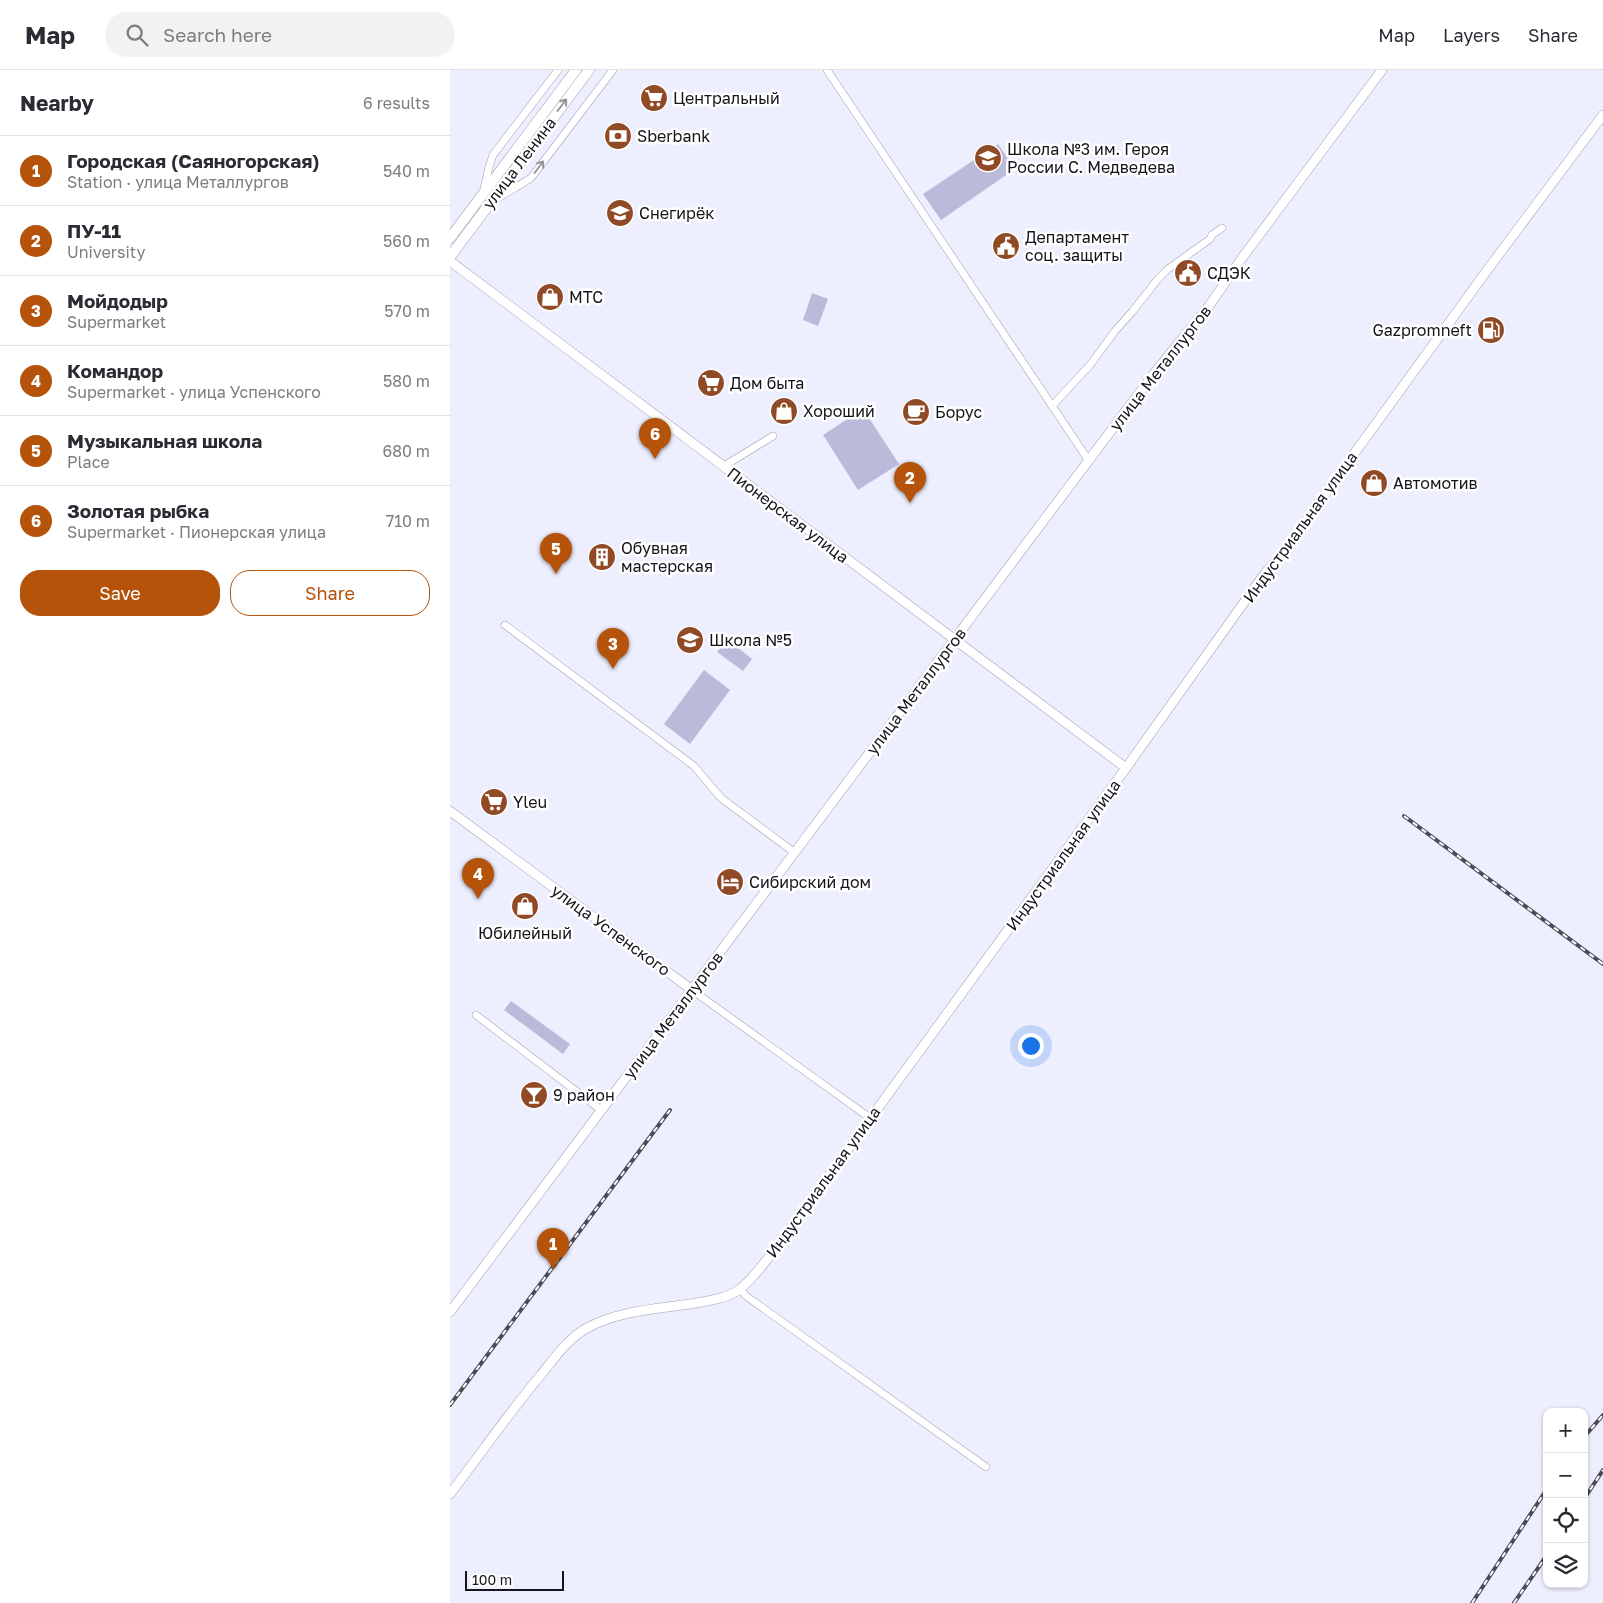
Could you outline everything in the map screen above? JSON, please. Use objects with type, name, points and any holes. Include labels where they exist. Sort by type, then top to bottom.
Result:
[{"type":"main road","name":"улица Ленина","points":[[450,238],[576,70]]},
{"type":"main road","name":"улица Ленина","points":[[450,257],[486,206],[589,70]]},
{"type":"street","points":[[484,192],[493,155],[558,70]]},
{"type":"street","points":[[486,206],[531,178],[613,70]]},
{"type":"street","points":[[827,70],[1089,461]]},
{"type":"street","name":"улица Металлургов","points":[[450,1312],[1152,376],[1209,306],[1242,258],[1382,70]]},
{"type":"street","name":"Индустриальная улица","points":[[450,1494],[528,1391],[568,1343],[585,1330],[601,1321],[630,1313],[728,1296],[740,1289],[752,1278],[773,1252],[1488,269],[1603,115]]},
{"type":"street","points":[[1052,406],[1090,365],[1158,278],[1222,228]]},
{"type":"street","name":"Пионерская улица","points":[[450,261],[1126,768]]},
{"type":"street","points":[[724,466],[773,436]]},
{"type":"street","points":[[505,625],[694,766],[721,798],[794,853]]},
{"type":"street","name":"улица Успенского","points":[[450,811],[692,990],[870,1118]]},
{"type":"street","points":[[476,1016],[601,1110]]},
{"type":"street","points":[[740,1289],[746,1296],[986,1467]]},
{"type":"shaded area","points":[[998,144],[1015,169],[941,220],[923,194]]},
{"type":"shaded area","points":[[812,293],[828,299],[818,326],[803,320]]},
{"type":"shaded area","points":[[863,409],[899,464],[858,490],[823,435]]},
{"type":"shaded area","points":[[727,639],[752,659],[743,671],[717,652]]},
{"type":"shaded area","points":[[704,670],[730,690],[690,744],[664,724]]},
{"type":"shaded area","points":[[511,1001],[570,1044],[563,1054],[504,1010]]},
{"type":"railway","points":[[1404,816],[1603,964]]},
{"type":"railway","points":[[450,1405],[670,1110]]},
{"type":"railway","points":[[1588,1432],[1603,1415]]},
{"type":"railway","points":[[1585,1498],[1603,1470]]},
{"type":"railway","points":[[1472,1603],[1543,1495]]},
{"type":"railway","points":[[1514,1603],[1543,1561]]},
{"type":"place","name":"Центральный","points":[[654,98]]},
{"type":"place","name":"Sberbank","points":[[618,136]]},
{"type":"place","name":"Школа №3 им. Героя России С. Медведева","points":[[988,158]]},
{"type":"place","name":"Снегирёк","points":[[620,213]]},
{"type":"place","name":"Департамент соц. защиты","points":[[1006,246]]},
{"type":"place","name":"СДЭК","points":[[1188,273]]},
{"type":"place","name":"МТС","points":[[550,297]]},
{"type":"place","name":"Gazpromneft","points":[[1491,330]]},
{"type":"place","name":"Дом быта","points":[[711,383]]},
{"type":"place","name":"Хороший","points":[[784,411]]},
{"type":"place","name":"Борус","points":[[916,412]]},
{"type":"place","name":"Золотая рыбка","points":[[655,459]]},
{"type":"place","name":"Автомотив","points":[[1374,483]]},
{"type":"place","name":"ПУ-11","points":[[910,503]]},
{"type":"place","name":"Обувная мастерская","points":[[602,557]]},
{"type":"place","name":"Музыкальная школа","points":[[556,574]]},
{"type":"place","name":"Школа №5","points":[[690,640]]},
{"type":"place","name":"Мойдодыр","points":[[613,669]]},
{"type":"place","name":"Yleu","points":[[494,802]]},
{"type":"place","name":"Сибирский дом","points":[[730,882]]},
{"type":"place","name":"Командор","points":[[478,899]]},
{"type":"place","name":"Юбилейный","points":[[525,906]]},
{"type":"place","name":"9 район","points":[[534,1095]]},
{"type":"place","name":"Городская (Саяногорская)","points":[[553,1269]]}]
